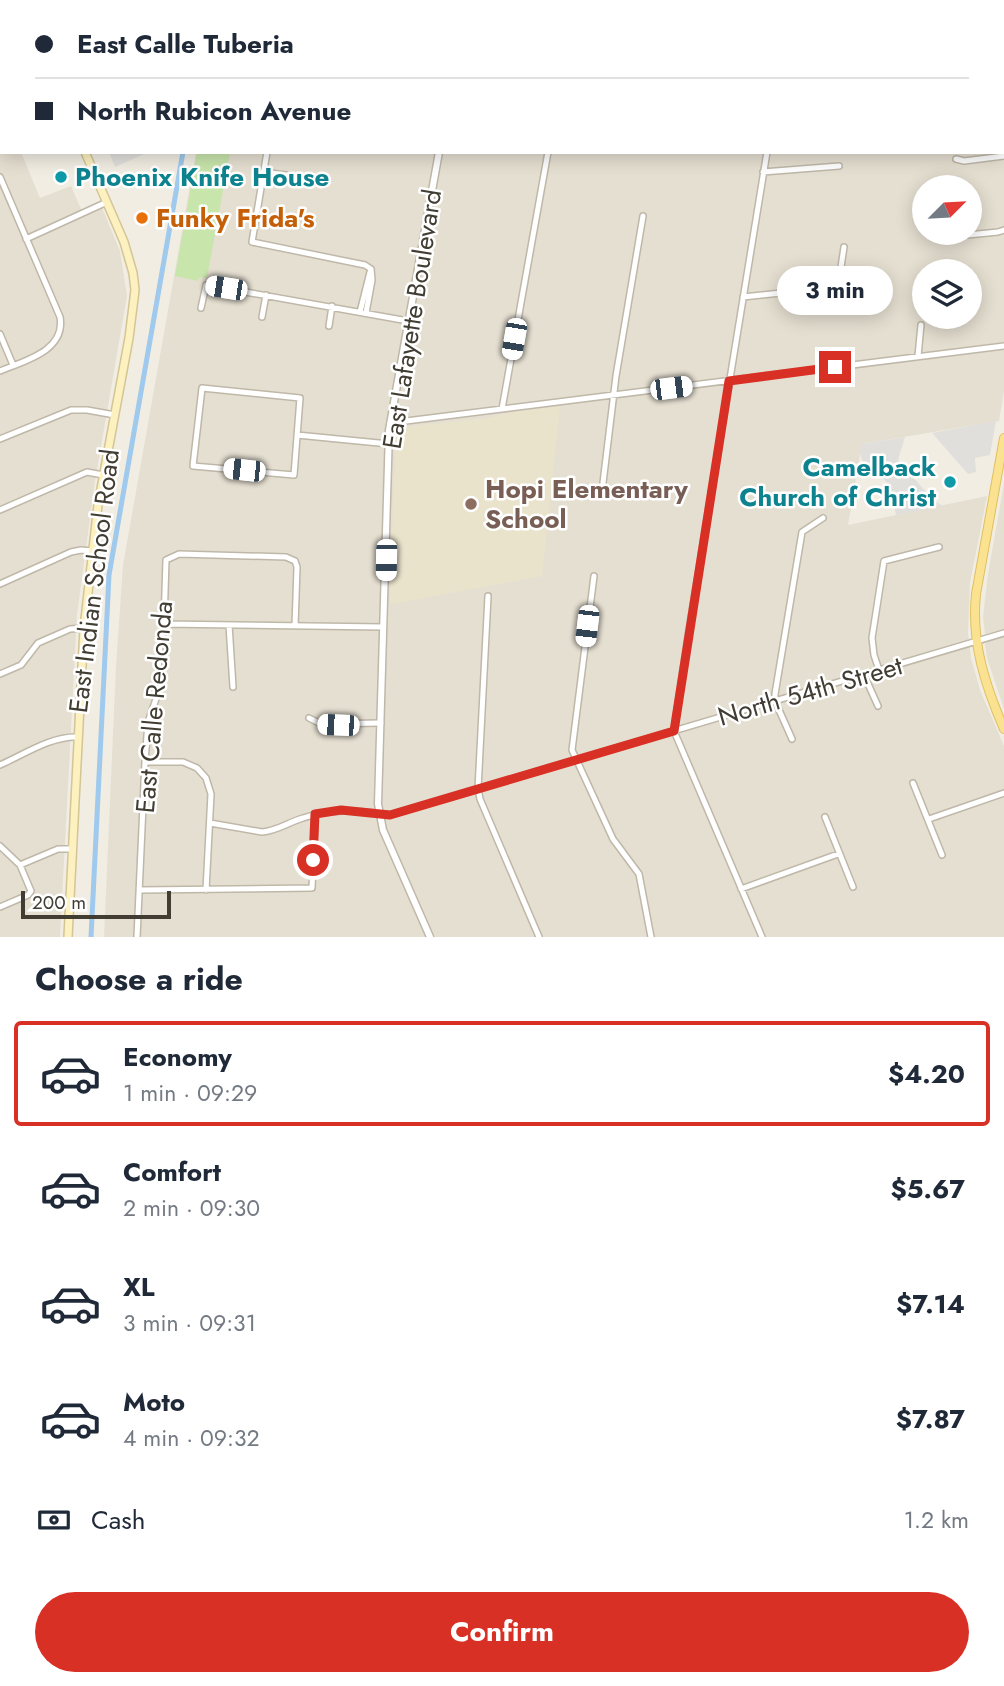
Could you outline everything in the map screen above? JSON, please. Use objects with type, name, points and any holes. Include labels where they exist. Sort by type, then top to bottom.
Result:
[{"type":"main road","name":"East Indian School Road","points":[[68,937],[84,628],[103,475],[133,310],[134,284],[127,249],[86,154]]},
{"type":"main road","points":[[1004,438],[1002,462],[976,594],[976,642],[989,692],[1004,729]]},
{"type":"street","points":[[267,154],[252,242],[365,265],[371,269],[363,312]]},
{"type":"street","name":"East Lafayette Boulevard","points":[[430,937],[383,830],[379,814],[390,423],[439,154]]},
{"type":"street","points":[[502,409],[548,154]]},
{"type":"street","points":[[762,937],[674,731],[767,154]]},
{"type":"street","points":[[956,159],[964,161],[1004,156]]},
{"type":"street","points":[[763,172],[839,166]]},
{"type":"street","points":[[263,172],[301,177]]},
{"type":"street","points":[[0,177],[60,317],[60,333],[50,348],[0,371]]},
{"type":"street","points":[[26,239],[107,202]]},
{"type":"street","points":[[602,491],[613,395],[643,216]]},
{"type":"street","points":[[982,234],[1002,232]]},
{"type":"street","points":[[743,297],[838,287],[844,247]]},
{"type":"street","points":[[201,308],[206,285],[408,321]]},
{"type":"street","points":[[262,317],[266,295]]},
{"type":"street","points":[[328,326],[332,306]]},
{"type":"street","points":[[918,356],[921,329]]},
{"type":"street","points":[[0,334],[13,365]]},
{"type":"street","points":[[390,423],[1004,346]]},
{"type":"street","points":[[202,388],[300,398],[297,435],[294,475],[194,466],[202,388]]},
{"type":"street","points":[[0,439],[63,412],[81,409],[115,415]]},
{"type":"street","points":[[297,435],[389,444]]},
{"type":"street","points":[[0,510],[87,472],[103,475]]},
{"type":"street","points":[[792,739],[775,701],[802,532],[823,519]]},
{"type":"street","points":[[879,670],[872,638],[885,559],[939,547]]},
{"type":"street","points":[[0,584],[71,552],[92,551]]},
{"type":"street","name":"East Calle Redonda","points":[[138,937],[145,762],[148,722],[157,696],[159,653],[164,624],[166,560],[179,554],[286,557],[295,561],[295,625]]},
{"type":"street","points":[[594,576],[572,750],[613,839],[639,874],[651,937]]},
{"type":"street","points":[[488,596],[478,789],[539,937]]},
{"type":"street","points":[[164,624],[383,626]]},
{"type":"street","points":[[229,625],[233,687]]},
{"type":"street","points":[[0,674],[21,665],[38,643],[70,629],[84,628]]},
{"type":"street","name":"North 54th Street","points":[[210,823],[262,832],[315,814],[341,810],[390,815],[1004,633]]},
{"type":"street","points":[[864,675],[878,706]]},
{"type":"street","points":[[309,718],[321,724],[381,723]]},
{"type":"street","points":[[0,765],[56,740],[77,737]]},
{"type":"street","points":[[145,762],[183,762],[197,768],[206,778],[211,794],[206,890]]},
{"type":"street","points":[[913,783],[942,855]]},
{"type":"street","points":[[929,819],[1004,793]]},
{"type":"street","points":[[140,890],[312,888],[315,814]]},
{"type":"street","points":[[825,817],[853,887]]},
{"type":"street","points":[[0,846],[20,865],[31,891],[28,895],[0,907]]},
{"type":"street","points":[[20,865],[58,849],[73,849]]},
{"type":"street","points":[[741,889],[838,853]]},
{"type":"shaded area","points":[[0,154],[22,154],[40,198],[71,186],[84,216],[102,208],[120,251],[127,296],[95,481],[77,615],[60,937],[0,937]]},
{"type":"shaded area","points":[[110,154],[144,154],[115,167]]},
{"type":"shaded area","points":[[196,154],[1004,154],[1004,342],[947,350],[945,356],[1004,349],[1004,391],[999,421],[862,444],[848,525],[987,496],[970,583],[968,633],[971,658],[980,690],[1004,746],[1004,937],[104,937],[123,565]]},
{"type":"shaded area","name":"Hopi Elementary School","points":[[560,406],[542,576],[390,604],[396,428],[488,418]]},
{"type":"shaded area","points":[[996,421],[990,455],[975,458],[976,472],[968,474],[932,433]]},
{"type":"shaded area","points":[[905,437],[898,460],[933,500],[943,506],[896,515],[890,486],[880,475],[876,478],[862,460],[862,444]]},
{"type":"shaded area","points":[[1004,483],[1004,630],[985,634],[983,617],[988,574]]},
{"type":"shaded area","points":[[1004,636],[1004,709],[985,644]]},
{"type":"green space","points":[[197,154],[230,154],[207,278],[200,277],[198,281],[175,276]]},
{"type":"waterway","points":[[91,937],[109,575],[183,154]]},
{"type":"place","name":"Phoenix Knife House","points":[[61,177]]},
{"type":"place","name":"Funky Frida's","points":[[142,218]]},
{"type":"place","name":"Camelback Church of Christ","points":[[950,482]]},
{"type":"place","name":"Hopi Elementary School","points":[[471,504]]},
{"type":"route","points":[[313,860],[315,814],[358,810],[390,815],[674,731],[729,381],[835,367]]}]
